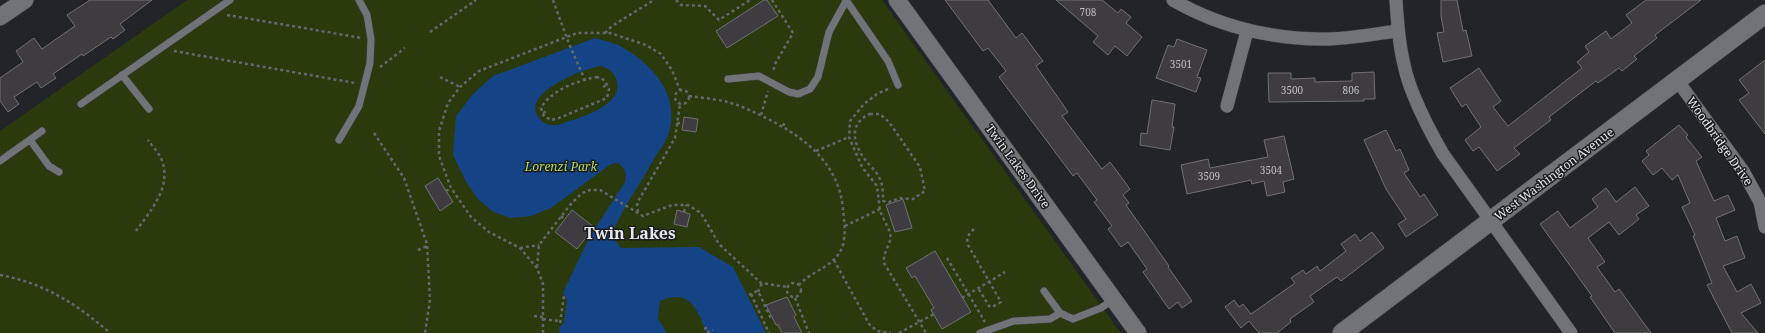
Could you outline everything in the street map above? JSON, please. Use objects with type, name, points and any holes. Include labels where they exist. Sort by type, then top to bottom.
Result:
[{"type":"main road","name":"West Washington Avenue","points":[[1352,330],[1492,221],[1765,14]]},
{"type":"street","points":[[0,17],[25,0]]},
{"type":"street","name":"Twin Lakes Drive","points":[[897,0],[1138,333]]},
{"type":"street","points":[[1173,0],[1194,12],[1223,24],[1247,31],[1279,36],[1319,39],[1398,31]]},
{"type":"street","points":[[1396,0],[1398,31],[1404,63],[1413,95],[1428,127],[1443,154],[1571,333]]},
{"type":"street","points":[[1226,106],[1247,31]]},
{"type":"street","name":"Woodbridge Drive","points":[[1677,80],[1743,171],[1760,202],[1765,228]]},
{"type":"lane","points":[[81,104],[230,0]]},
{"type":"lane","points":[[340,140],[359,106],[370,63],[371,40],[367,14],[359,0]]},
{"type":"lane","points":[[728,79],[759,76],[789,92],[798,94],[810,89],[818,77],[829,32],[846,0],[888,61],[898,85]]},
{"type":"lane","points":[[122,75],[149,109]]},
{"type":"lane","points":[[0,161],[42,131]]},
{"type":"lane","points":[[30,140],[49,166],[60,172]]},
{"type":"lane","points":[[1044,291],[1060,313],[1073,318],[1101,308],[1114,299]]},
{"type":"lane","points":[[980,333],[1014,321],[1050,319],[1060,313]]},
{"type":"path","points":[[430,32],[476,0]]},
{"type":"path","points":[[553,0],[569,44],[585,80]]},
{"type":"path","points":[[605,33],[612,26],[654,0]]},
{"type":"path","points":[[676,0],[681,5],[705,6],[719,20],[750,0]]},
{"type":"path","points":[[772,0],[793,33]]},
{"type":"path","points":[[212,12],[371,40]]},
{"type":"path","points":[[543,333],[543,284],[537,268],[520,248],[490,232],[471,217],[451,188],[439,156],[439,131],[448,103],[460,87],[479,72],[577,33],[610,33],[646,45],[661,54],[672,70],[680,90]]},
{"type":"path","points":[[160,48],[356,83]]},
{"type":"path","points":[[379,72],[380,66],[405,48]]},
{"type":"path","points":[[440,77],[460,87]]},
{"type":"path","points":[[601,78],[607,85],[609,89],[607,98],[595,104],[551,120],[544,116],[541,108],[546,100],[569,86],[585,80],[601,78]]},
{"type":"path","points":[[603,87],[607,85]]},
{"type":"path","points":[[898,85],[877,94],[864,104],[850,121],[849,137],[856,157],[877,186],[880,209],[891,238],[884,256],[884,263],[926,333]]},
{"type":"path","points":[[680,90],[687,91],[689,96],[687,102],[680,104],[676,101],[676,92],[680,90]]},
{"type":"path","points":[[689,96],[728,102],[754,112],[782,126],[796,134],[816,151],[834,176],[842,199],[845,226],[842,245],[834,260],[820,270],[806,277],[799,285]]},
{"type":"path","points":[[638,213],[637,203],[675,138],[680,104]]},
{"type":"path","points":[[543,113],[547,111]]},
{"type":"path","points":[[870,114],[880,114],[889,122],[920,167],[925,191],[913,199],[900,198],[889,202],[883,201],[883,190],[878,176],[862,155],[855,138],[855,126],[862,118],[870,114]]},
{"type":"path","points":[[782,126],[785,122]]},
{"type":"path","points":[[677,123],[683,124]]},
{"type":"path","points":[[374,133],[404,178],[427,246],[430,300],[425,333]]},
{"type":"path","points":[[816,151],[849,137]]},
{"type":"path","points":[[136,231],[158,199],[165,177],[161,158],[148,140]]},
{"type":"path","points":[[856,157],[862,155]]},
{"type":"path","points":[[446,191],[451,188]]},
{"type":"path","points":[[537,268],[539,245],[561,216],[582,193],[586,191],[600,190],[643,216],[672,204],[686,205],[701,213],[719,244],[762,283],[787,287],[793,283],[799,285]]},
{"type":"path","points":[[684,212],[686,205]]},
{"type":"path","points":[[845,226],[880,209]]},
{"type":"path","points":[[561,216],[565,220]]},
{"type":"path","points":[[974,229],[968,235],[968,245],[1001,302],[992,307],[989,306],[978,288]]},
{"type":"path","points":[[520,248],[539,245]]},
{"type":"path","points":[[418,250],[427,246]]},
{"type":"path","points":[[947,258],[989,329]]},
{"type":"path","points":[[834,260],[868,324],[878,332],[891,333]]},
{"type":"path","points":[[962,298],[1005,272]]},
{"type":"path","points":[[0,275],[16,278],[60,295],[86,312],[110,333]]},
{"type":"path","points":[[762,283],[758,292],[771,319],[772,318]]},
{"type":"path","points":[[795,298],[801,293],[801,288],[799,285]]},
{"type":"path","points":[[787,287],[788,294],[795,298],[809,333]]},
{"type":"path","points":[[758,292],[756,291],[750,294],[769,333]]},
{"type":"path","points":[[534,316],[558,321],[560,323],[564,296]]},
{"type":"path","points":[[899,333],[934,314]]},
{"type":"path","points":[[704,329],[707,328],[708,332],[713,330]]},
{"type":"green space","name":"Lorenzi Park","points":[[187,0],[882,0],[1121,333],[0,333],[0,131]]},
{"type":"water","name":"Twin Lakes","points":[[595,38],[618,45],[630,52],[652,70],[661,81],[671,106],[671,120],[668,135],[626,206],[611,235],[621,248],[699,247],[733,267],[766,333],[707,333],[696,309],[691,303],[679,297],[660,301],[658,319],[667,333],[560,333],[559,327],[564,323],[567,299],[563,293],[589,238],[625,182],[626,174],[624,169],[618,163],[611,164],[551,208],[531,216],[511,218],[492,211],[478,199],[466,182],[453,155],[456,116],[473,94],[493,76]],"holes":[[[601,66],[609,70],[617,82],[617,90],[614,97],[608,103],[600,109],[559,125],[544,123],[541,120],[535,111],[536,103],[540,96],[555,84],[575,74]]]},
{"type":"building","points":[[90,0],[152,0],[120,24],[125,30],[113,39],[111,37],[83,56],[82,54],[53,74],[56,78],[41,88],[37,82],[14,97],[19,104],[8,112],[0,101],[0,78],[23,62],[16,51],[34,38],[42,49],[75,26],[67,15]]},
{"type":"building","points":[[764,0],[767,0],[778,16],[727,48],[716,31]]},
{"type":"building","points":[[945,0],[988,0],[1016,38],[1022,33],[1043,61],[1036,66],[1068,112],[1062,116],[1102,169],[1110,162],[1130,189],[1123,195],[1129,203],[1126,205],[1192,301],[1182,308],[1178,302],[1169,309],[1143,272],[1147,269],[1128,242],[1121,247],[1108,229],[1112,226],[1094,202],[1097,200],[1077,173],[1073,176],[999,77],[1006,71],[988,48],[983,51]]},
{"type":"building","points":[[1056,0],[1102,0],[1118,13],[1121,9],[1131,17],[1126,23],[1142,37],[1127,56],[1115,46],[1108,55],[1093,42],[1098,36]]},
{"type":"building","points":[[1441,0],[1457,0],[1463,31],[1466,30],[1472,56],[1443,62],[1437,33],[1444,32],[1441,16]]},
{"type":"building","points":[[1646,0],[1701,0],[1655,35],[1657,38],[1634,56],[1637,59],[1622,71],[1619,68],[1598,83],[1596,81],[1549,117],[1551,120],[1514,148],[1520,154],[1497,171],[1479,147],[1473,151],[1465,140],[1481,127],[1466,104],[1462,107],[1450,88],[1479,68],[1501,101],[1493,107],[1508,126],[1582,68],[1577,62],[1589,52],[1585,46],[1606,31],[1611,39],[1632,23],[1626,15]]},
{"type":"building","points":[[1177,39],[1207,50],[1197,77],[1201,78],[1196,92],[1156,78],[1168,45],[1174,47]]},
{"type":"building","points":[[1765,60],[1765,134],[1739,100],[1749,93],[1739,80]]},
{"type":"building","points":[[1374,72],[1375,99],[1364,99],[1364,101],[1269,102],[1268,73],[1291,73],[1291,79],[1315,78],[1315,82],[1352,81],[1352,73]]},
{"type":"building","points":[[1152,100],[1175,104],[1172,127],[1174,127],[1170,150],[1140,145],[1141,133],[1147,134]]},
{"type":"building","points":[[684,117],[698,119],[696,132],[682,130]]},
{"type":"building","points":[[1679,125],[1688,135],[1686,137],[1702,157],[1696,161],[1714,201],[1728,195],[1735,210],[1716,218],[1725,241],[1737,236],[1745,258],[1723,266],[1737,292],[1751,284],[1761,303],[1741,313],[1758,333],[1732,333],[1707,285],[1712,283],[1693,236],[1695,235],[1682,207],[1690,203],[1678,175],[1672,180],[1662,168],[1653,175],[1642,161],[1649,155],[1646,151]]},
{"type":"building","points":[[1386,130],[1396,151],[1400,149],[1409,170],[1404,173],[1420,197],[1424,194],[1438,215],[1406,237],[1398,224],[1406,219],[1386,189],[1364,140]]},
{"type":"building","points":[[1284,136],[1294,179],[1283,182],[1285,192],[1267,196],[1264,181],[1252,184],[1251,180],[1187,194],[1181,165],[1208,159],[1210,168],[1268,157],[1264,140]]},
{"type":"building","points":[[438,178],[453,202],[440,211],[425,186]]},
{"type":"building","points":[[1635,187],[1649,206],[1636,215],[1639,219],[1619,235],[1609,222],[1588,238],[1605,262],[1597,267],[1615,292],[1619,289],[1651,333],[1615,333],[1590,297],[1592,296],[1540,224],[1558,211],[1570,228],[1598,207],[1592,199],[1606,188],[1616,202]]},
{"type":"building","points":[[903,199],[912,228],[895,232],[886,205]]},
{"type":"building","points":[[572,210],[594,227],[577,249],[555,232]]},
{"type":"building","points":[[677,210],[690,214],[687,227],[674,224]]},
{"type":"building","points":[[1372,232],[1384,248],[1341,281],[1337,277],[1310,296],[1314,302],[1290,319],[1291,322],[1277,333],[1259,333],[1249,321],[1241,328],[1225,307],[1234,300],[1239,307],[1243,304],[1251,314],[1295,283],[1291,278],[1303,270],[1306,274],[1317,266],[1320,271],[1346,251],[1341,244],[1355,234],[1360,241]]},
{"type":"building","points":[[935,251],[971,312],[942,329],[931,310],[934,308],[915,276],[912,278],[906,268]]},
{"type":"building","points":[[787,297],[796,315],[794,317],[802,333],[782,333],[778,325],[776,325],[766,305]]},
{"type":"district","name":"Twin Lakes","points":[[630,233]]}]
